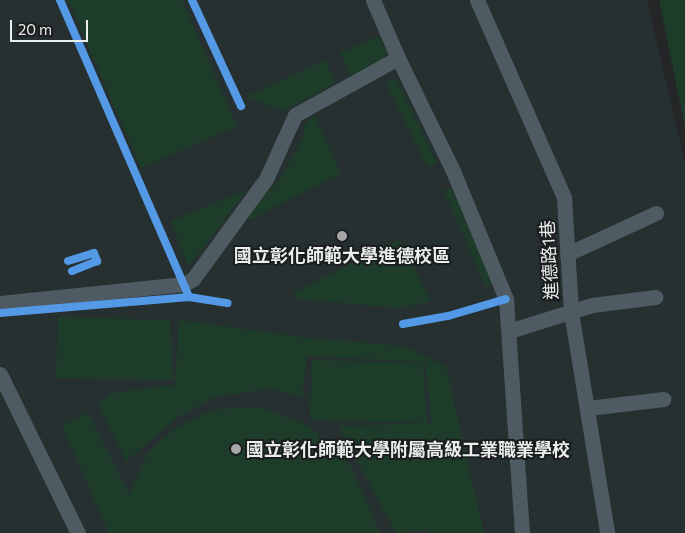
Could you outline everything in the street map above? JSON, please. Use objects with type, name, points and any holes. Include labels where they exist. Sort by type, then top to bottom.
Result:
[{"type":"lane","points":[[373,0],[486,247],[506,299],[522,533]]},
{"type":"lane","name":"進德路1巷","points":[[477,0],[564,197],[570,312],[588,408],[607,533]]},
{"type":"lane","points":[[0,303],[184,284],[193,279],[266,179],[295,115],[398,58]]},
{"type":"lane","points":[[567,254],[656,213]]},
{"type":"lane","points":[[509,331],[592,305],[655,298]]},
{"type":"lane","points":[[0,374],[4,392],[78,533]]},
{"type":"lane","points":[[588,408],[663,399]]},
{"type":"shaded area","name":"國立彰化師範大學進德校區","points":[[0,0],[647,0],[685,164],[685,533],[0,533]]},
{"type":"green space","points":[[68,0],[182,0],[237,126],[141,168]]},
{"type":"green space","points":[[659,0],[685,0],[685,127]]},
{"type":"green space","points":[[379,36],[387,52],[379,64],[351,76],[340,53]]},
{"type":"green space","points":[[325,60],[336,83],[284,111],[246,97]]},
{"type":"green space","points":[[396,78],[437,163],[428,167],[386,83]]},
{"type":"green space","points":[[314,115],[341,173],[250,220],[247,211],[279,181],[303,137],[304,125]]},
{"type":"green space","points":[[451,187],[493,284],[486,287],[444,191]]},
{"type":"green space","points":[[248,189],[208,242],[188,266],[171,221]]},
{"type":"green space","points":[[399,239],[431,301],[399,308],[297,299],[293,293]]},
{"type":"green space","points":[[58,317],[170,320],[173,380],[56,378]]},
{"type":"green space","points":[[179,320],[309,338],[403,346],[446,366],[484,533],[429,533],[427,530],[396,533],[338,426],[432,423],[425,362],[307,356],[302,397],[272,389],[217,396],[177,418],[126,461],[98,404],[112,393],[175,385]]},
{"type":"green space","points":[[312,360],[423,363],[427,423],[310,420]]},
{"type":"green space","points":[[261,407],[309,426],[350,464],[380,533],[109,533],[62,426],[88,413],[129,494],[148,452],[177,427],[216,409]]},
{"type":"cycle path","points":[[60,0],[189,297]]},
{"type":"cycle path","points":[[192,0],[241,106]]},
{"type":"cycle path","points":[[68,261],[94,253],[97,261],[72,271]]},
{"type":"cycle path","points":[[0,313],[189,297],[228,303]]},
{"type":"cycle path","points":[[403,324],[448,316],[506,299]]},
{"type":"place","name":"國立彰化師範大學進德校區","points":[[342,236]]},
{"type":"place","name":"國立彰化師範大學附屬高級工業職業學校","points":[[236,449]]}]
